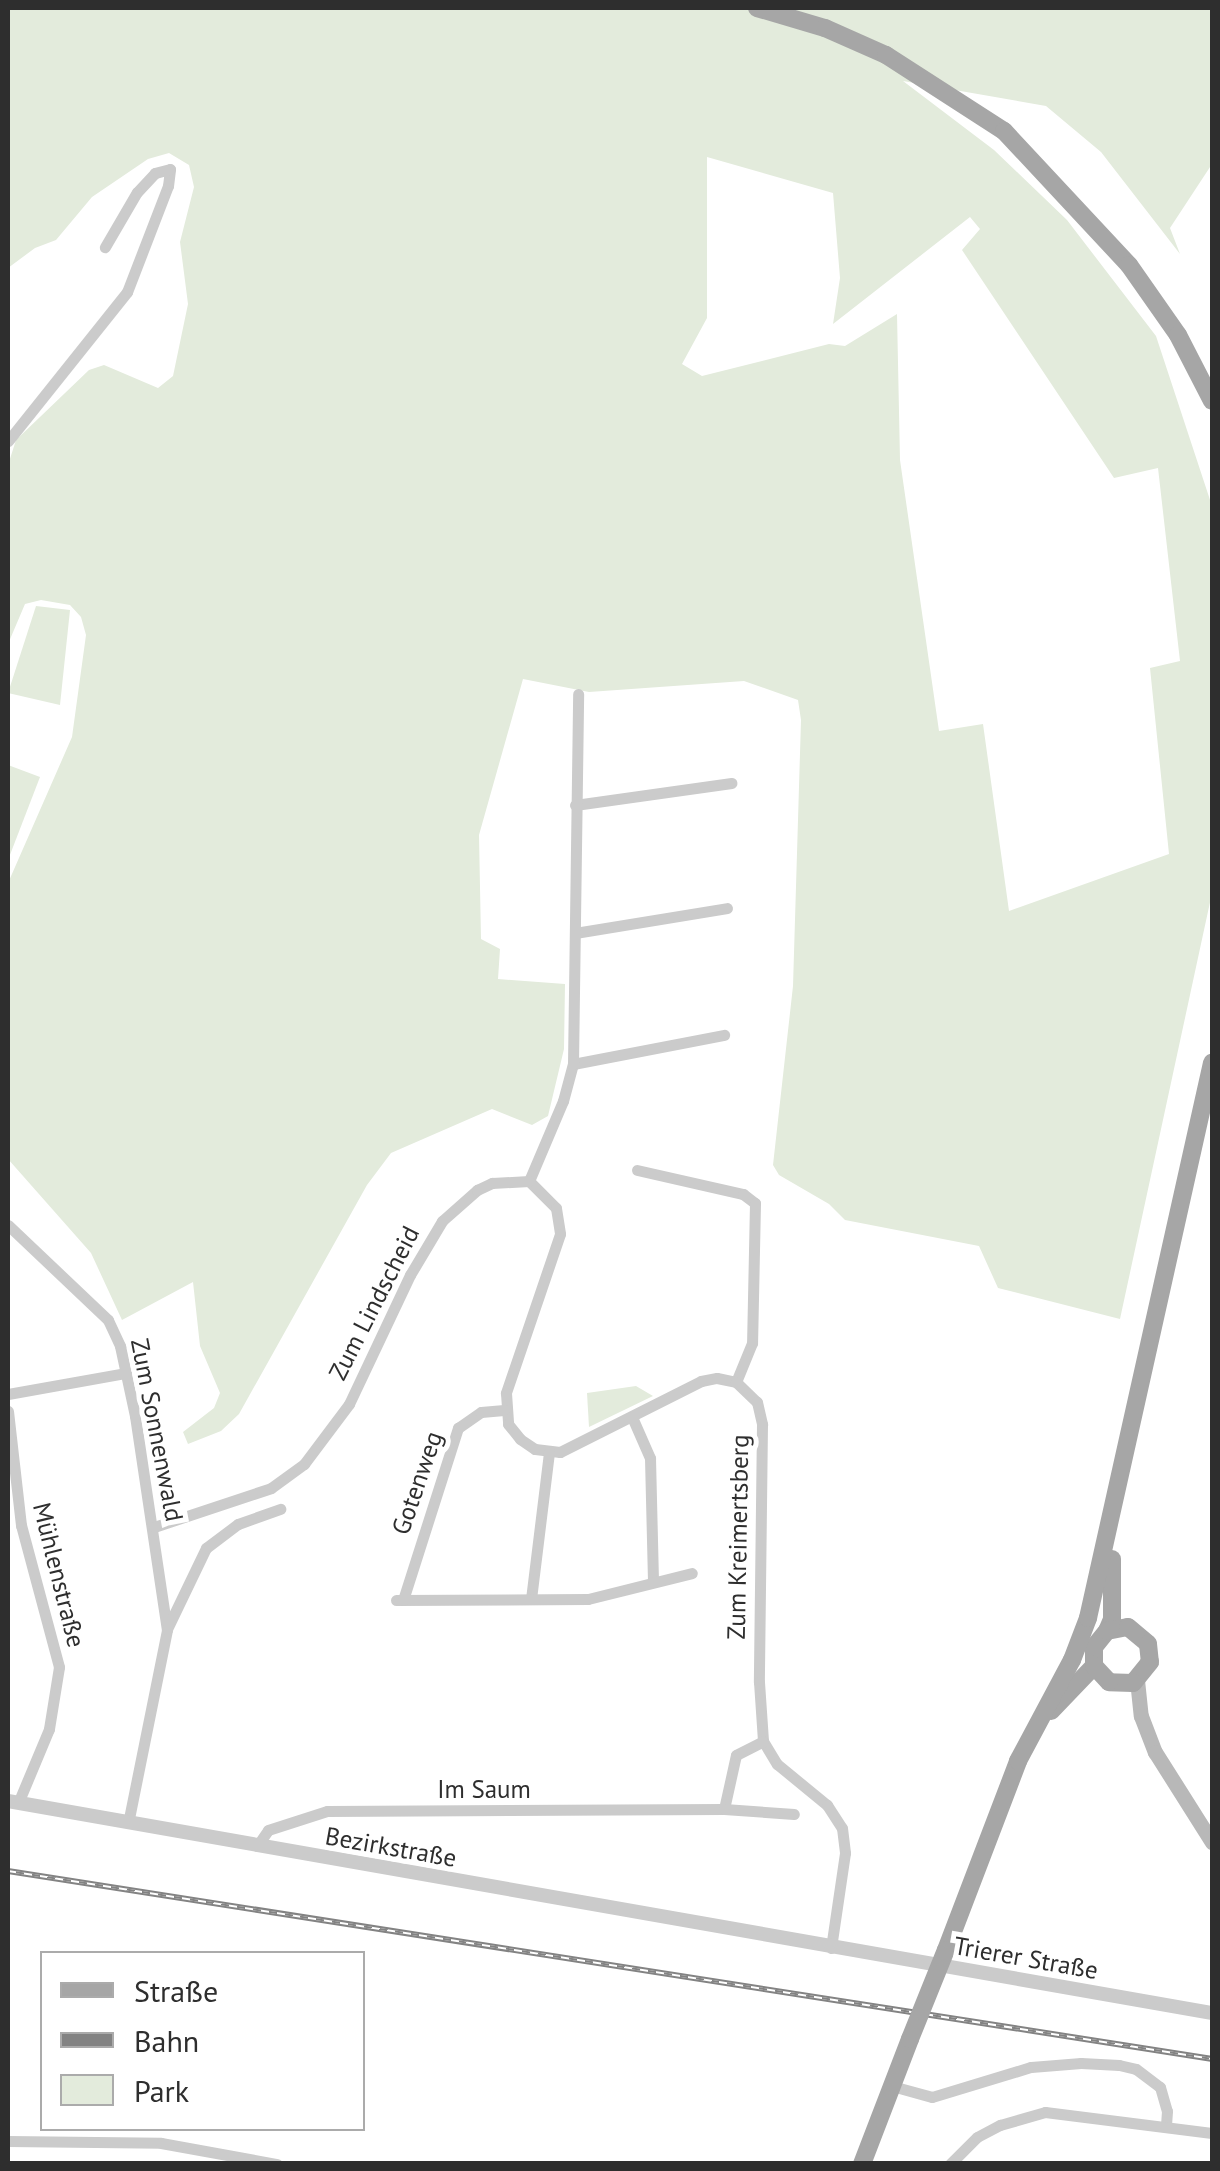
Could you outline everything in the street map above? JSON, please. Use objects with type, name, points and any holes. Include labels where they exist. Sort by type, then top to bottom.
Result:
[{"type":"main road","points":[[757,8],[825,28],[886,55],[1004,131],[1129,264],[1178,335],[1212,401]]},
{"type":"main road","points":[[862,2164],[1024,1748],[1079,1643],[1113,1523],[1212,1063]]},
{"type":"main road","points":[[1097,1670],[1094,1647],[1112,1619],[1113,1523]]},
{"type":"main road","points":[[1112,1573],[1122,1621],[1143,1636],[1151,1653],[1147,1671],[1130,1682]]},
{"type":"main road","points":[[1107,1631],[1128,1627]]},
{"type":"main road","points":[[1024,1748],[1066,1696],[1097,1670]]},
{"type":"main road","points":[[1097,1670],[1130,1682]]},
{"type":"main road","points":[[1130,1682],[1140,1716],[1174,1787],[1212,1842]]},
{"type":"street","points":[[8,441],[126,292],[168,186],[170,169],[155,173],[138,192],[105,248]]},
{"type":"street","points":[[578,694],[573,1064],[564,1101],[529,1181],[556,1208],[560,1234],[512,1372],[504,1410],[520,1438],[549,1452],[574,1448],[701,1381],[736,1382],[752,1344],[755,1203],[744,1194],[637,1170]]},
{"type":"street","points":[[575,805],[732,783]]},
{"type":"street","points":[[575,933],[727,908]]},
{"type":"street","points":[[573,1064],[724,1036]]},
{"type":"street","points":[[1203,1103],[1212,1080]]},
{"type":"street","name":"Zum Lindscheid","points":[[154,1526],[271,1488],[304,1464],[348,1404],[410,1275],[442,1221],[492,1183],[529,1181]]},
{"type":"street","name":"Zum Sonnenwald","points":[[8,1224],[101,1310],[117,1336],[154,1526],[167,1630]]},
{"type":"street","points":[[8,1394],[126,1374]]},
{"type":"street","name":"Zum Kreimertsberg","points":[[736,1382],[756,1402],[762,1424],[759,1682],[763,1741]]},
{"type":"street","name":"Gotenweg","points":[[504,1410],[482,1412],[458,1428],[399,1600],[588,1598],[692,1573]]},
{"type":"street","name":"Mühlenstraße","points":[[8,1411],[21,1525],[56,1650],[60,1683],[49,1730],[13,1802]]},
{"type":"street","points":[[632,1417],[650,1458],[653,1582]]},
{"type":"street","points":[[531,1598],[549,1452]]},
{"type":"street","name":"Zum Sonnenwald","points":[[128,1823],[167,1630],[206,1548],[238,1524],[280,1508]]},
{"type":"street","points":[[724,1810],[736,1754],[749,1744],[763,1741],[777,1764],[827,1805],[842,1828],[845,1853],[831,1948]]},
{"type":"street","name":"Bezirkstraße","points":[[13,1802],[831,1948]]},
{"type":"street","name":"Im Saum","points":[[257,1846],[268,1830],[326,1811],[724,1810],[794,1814]]},
{"type":"street","name":"Trierer Straße","points":[[831,1948],[1212,2013]]},
{"type":"street","points":[[892,2086],[932,2097],[1032,2067],[1081,2062],[1119,2065],[1136,2069],[1160,2087],[1168,2111],[1166,2126]]},
{"type":"street","points":[[950,2164],[977,2138],[1000,2125],[1045,2112],[1212,2133]]},
{"type":"street","points":[[8,2141],[161,2143],[277,2164]]},
{"type":"green space","points":[[8,8],[1212,8],[1212,164],[1170,228],[1180,254],[1101,152],[1046,106],[903,81],[994,150],[1067,220],[1156,336],[1212,506],[1212,893],[1120,1319],[998,1288],[979,1246],[845,1220],[829,1204],[779,1175],[773,1165],[793,986],[801,720],[798,700],[744,681],[589,692],[523,679],[479,835],[481,939],[500,949],[498,979],[565,984],[564,1049],[548,1116],[532,1125],[492,1109],[391,1153],[367,1185],[239,1414],[221,1431],[188,1444],[183,1432],[214,1408],[220,1393],[200,1346],[193,1282],[122,1320],[91,1253],[8,1159],[8,883],[72,737],[86,635],[81,617],[70,605],[41,600],[25,604],[8,644],[8,465],[16,440],[89,370],[104,365],[158,388],[173,376],[188,304],[180,242],[194,187],[189,165],[169,153],[148,159],[92,197],[56,240],[35,248],[8,268]],"holes":[[[707,157],[833,193],[840,278],[833,324],[970,217],[980,229],[962,250],[1114,478],[1158,468],[1180,661],[1150,668],[1169,854],[1009,911],[983,724],[939,731],[900,460],[897,314],[845,346],[829,344],[702,376],[682,364],[707,318]]]},
{"type":"green space","points":[[36,606],[70,610],[60,705],[8,693]]},
{"type":"green space","points":[[8,765],[40,777],[8,860]]},
{"type":"green space","points":[[636,1386],[653,1396],[589,1427],[587,1393]]},
{"type":"railway","points":[[8,1871],[1212,2059]]}]
